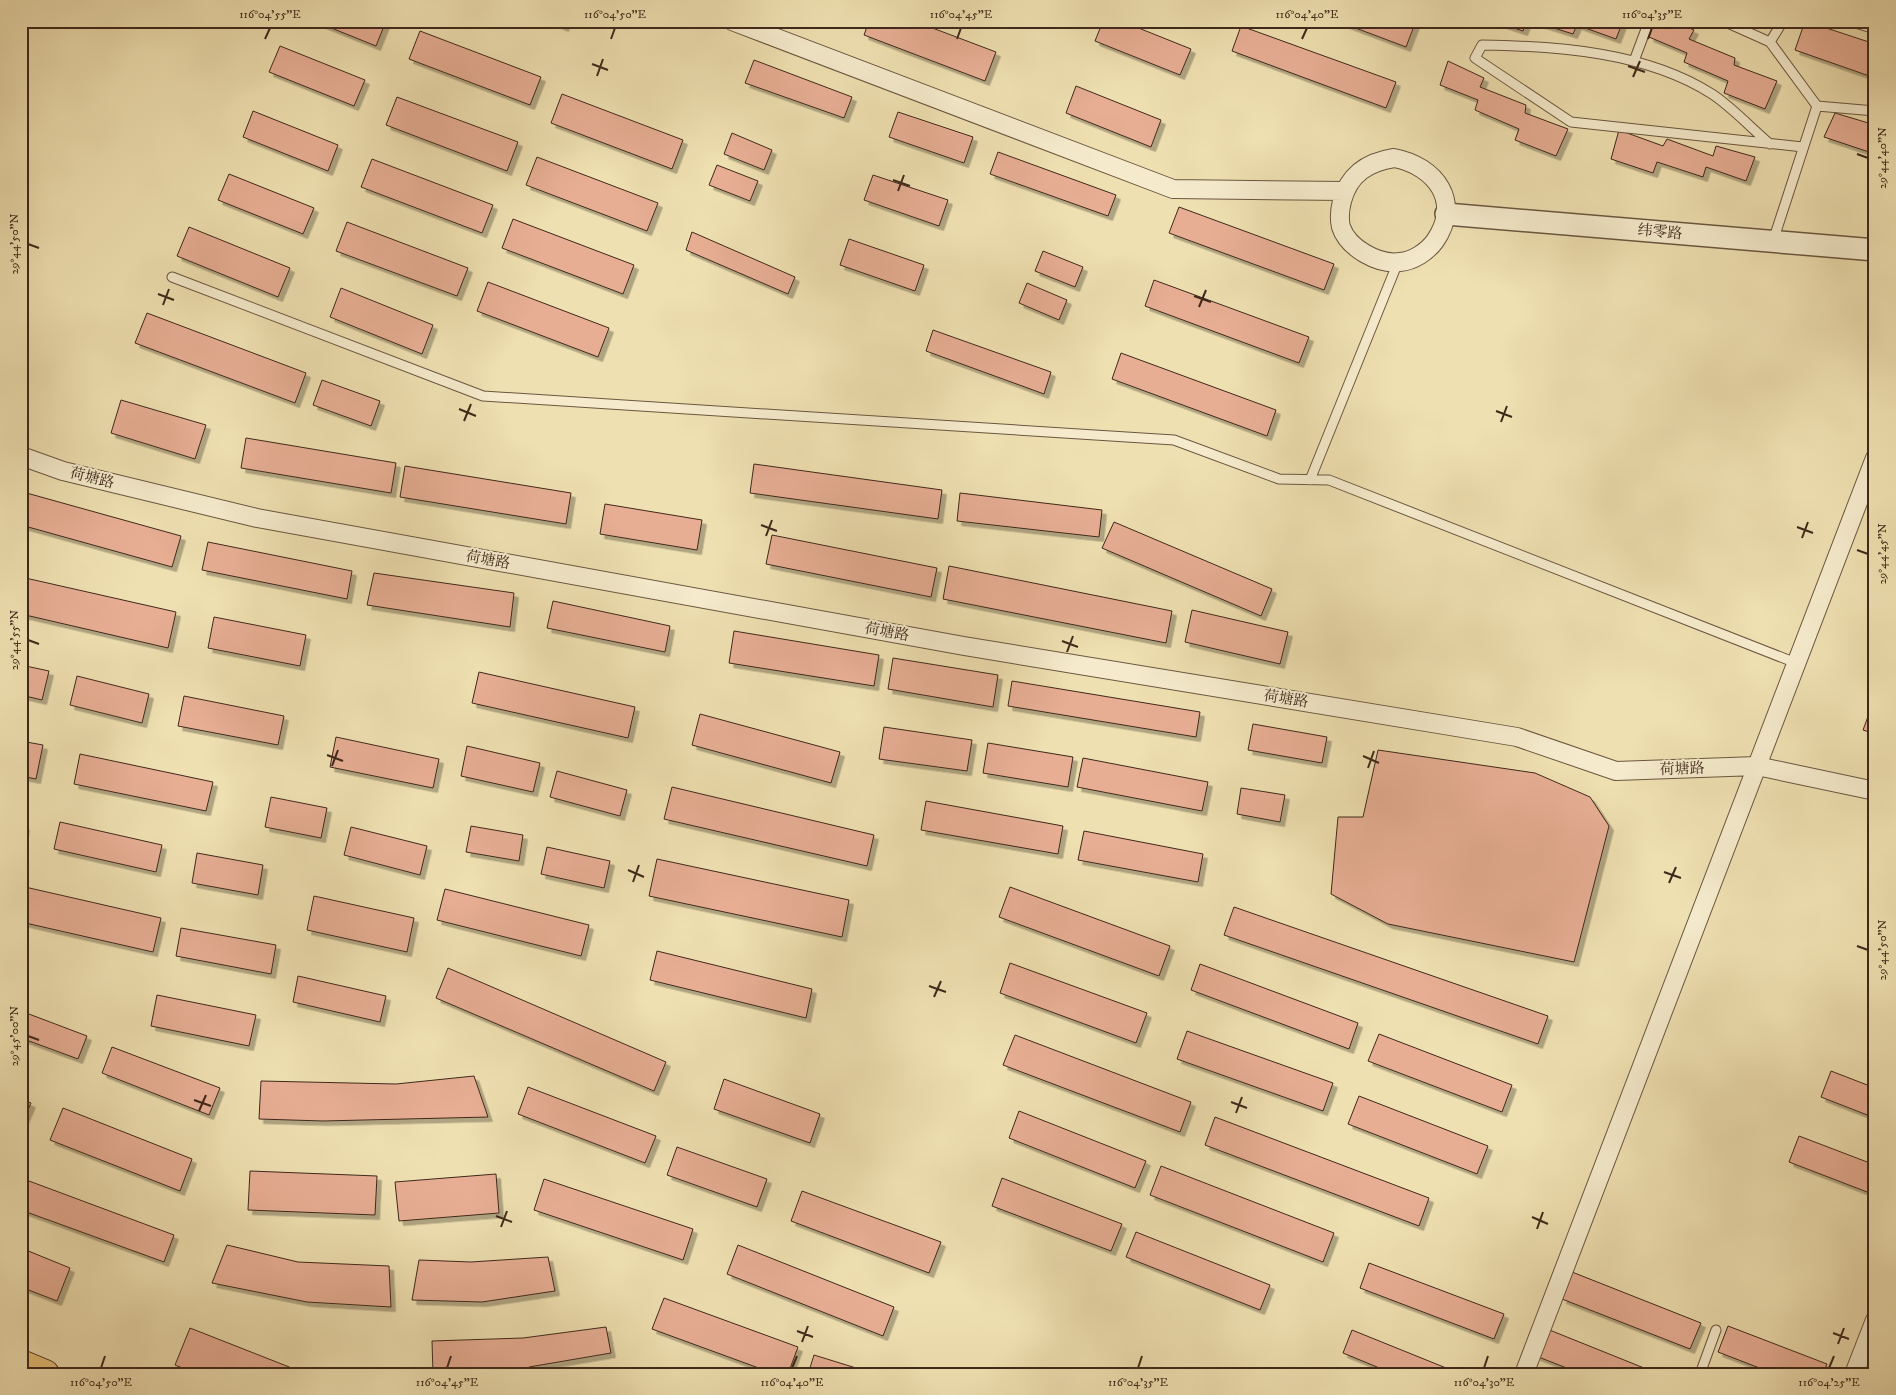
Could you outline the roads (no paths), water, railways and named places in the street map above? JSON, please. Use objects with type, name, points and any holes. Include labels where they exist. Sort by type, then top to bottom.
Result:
[{"type":"main road","points":[[21,1364],[45,1374]]},
{"type":"street","points":[[732,21],[1173,189],[1345,191]]},
{"type":"street","points":[[1394,158],[1407,160],[1421,166],[1433,176],[1440,187],[1446,214],[1443,225],[1432,245],[1418,255],[1398,262],[1384,261],[1356,248],[1341,228],[1340,214],[1345,191],[1356,174],[1368,165],[1380,160],[1394,158]]},
{"type":"street","name":"纬零路","points":[[1446,214],[1875,250]]},
{"type":"street","name":"荷塘路","points":[[21,456],[63,471],[257,518],[964,646],[1517,737],[1616,771],[1757,766],[1875,791]]},
{"type":"street","points":[[1524,1374],[1875,458]]},
{"type":"street","points":[[1854,1374],[1875,1320]]},
{"type":"lane","points":[[1634,61],[1649,21]]},
{"type":"lane","points":[[1722,21],[1770,42],[1817,106],[1875,111]]},
{"type":"lane","points":[[1770,42],[1783,21]]},
{"type":"lane","points":[[1849,21],[1875,29]]},
{"type":"lane","points":[[1770,144],[1713,95],[1671,72],[1634,61],[1578,51],[1482,44],[1475,58],[1571,122],[1770,144],[1803,147]]},
{"type":"lane","points":[[1773,242],[1817,106]]},
{"type":"lane","points":[[1310,480],[1398,262]]},
{"type":"lane","points":[[172,277],[483,396],[1174,440],[1279,479],[1328,480],[1796,664]]},
{"type":"lane","points":[[1700,1374],[1716,1330]]}]
